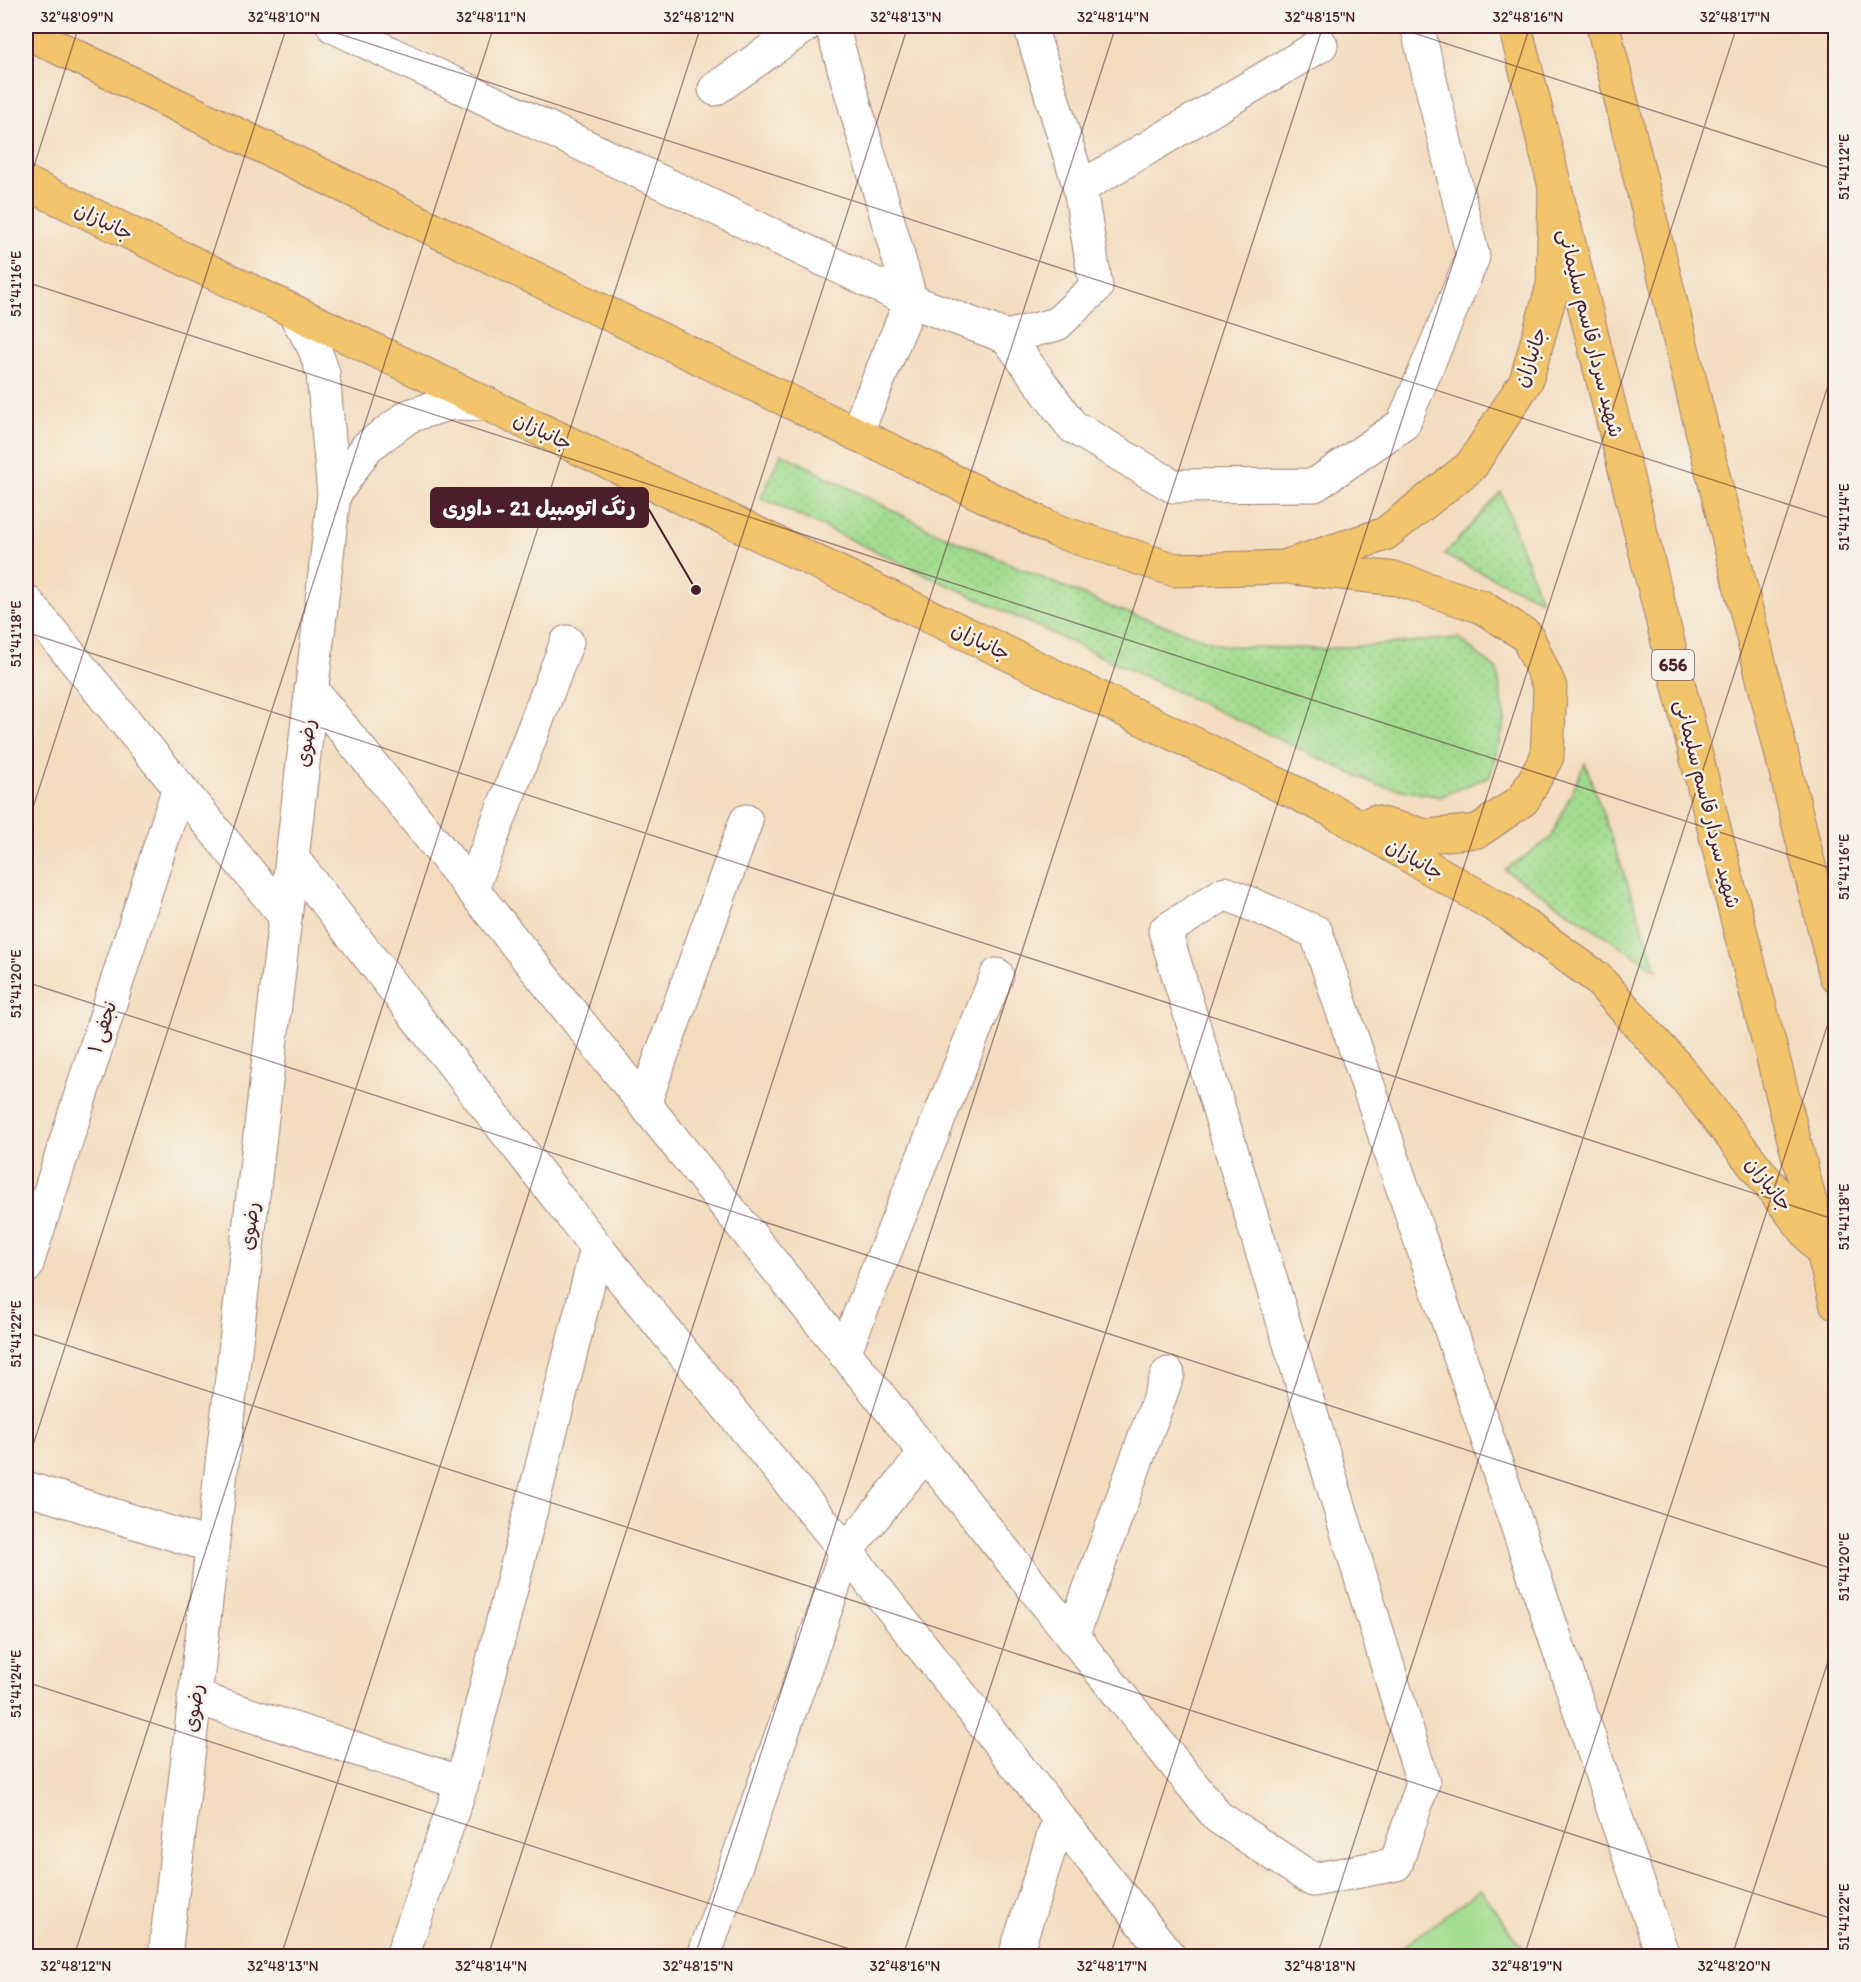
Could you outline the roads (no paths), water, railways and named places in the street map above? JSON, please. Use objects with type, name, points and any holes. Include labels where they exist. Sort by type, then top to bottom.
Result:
[{"type":"main road","name":"شهید سردار قاسم سلیمانی","points":[[1515,26],[1715,833],[1836,1303]]},
{"type":"main road","points":[[1603,26],[1836,976]]},
{"type":"main road","name":"جانبازان","points":[[26,32],[1057,531],[1175,570],[1284,567],[1385,534],[1471,466],[1526,381],[1553,285],[1555,188]]},
{"type":"main road","name":"جانبازان","points":[[26,183],[1331,810],[1512,916],[1596,977],[1678,1068],[1823,1252]]},
{"type":"main road","points":[[1284,567],[1397,579],[1482,607],[1527,636],[1550,687],[1547,757],[1524,800],[1478,831],[1427,836],[1331,810]]},
{"type":"street","points":[[333,26],[911,301],[1007,337],[1072,426],[1173,486],[1315,484],[1403,424],[1473,257],[1417,26]]},
{"type":"street","points":[[715,89],[806,26]]},
{"type":"street","points":[[832,26],[911,301],[856,434]]},
{"type":"street","points":[[1007,337],[1057,324],[1096,287],[1080,188],[1030,26]]},
{"type":"street","points":[[1080,188],[1320,45]]},
{"type":"street","name":"رضوی","points":[[165,1956],[334,495],[323,373],[314,347],[294,312]]},
{"type":"street","points":[[334,495],[367,447],[409,416],[451,403],[488,404]]},
{"type":"street","points":[[26,601],[285,916]]},
{"type":"street","points":[[472,889],[567,642]]},
{"type":"street","points":[[311,689],[1218,1817],[1313,1880],[1396,1864],[1423,1784],[1165,931],[1225,892],[1316,932],[1663,1956]]},
{"type":"street","name":"نجفی ۱","points":[[26,1267],[179,787]]},
{"type":"street","points":[[644,1104],[746,821]]},
{"type":"street","points":[[292,858],[597,1248],[846,1551],[1169,1956]]},
{"type":"street","points":[[844,1353],[996,975]]},
{"type":"street","points":[[402,1956],[462,1783],[597,1248]]},
{"type":"street","points":[[1072,1637],[1168,1374]]},
{"type":"street","points":[[704,1956],[846,1551],[925,1454]]},
{"type":"street","points":[[26,1488],[212,1546]]},
{"type":"street","points":[[194,1697],[462,1783]]},
{"type":"street","points":[[1015,1956],[1059,1819]]},
{"type":"place","name":"رنگ اتومبیل 21 - داوری","points":[[696,590]]}]
